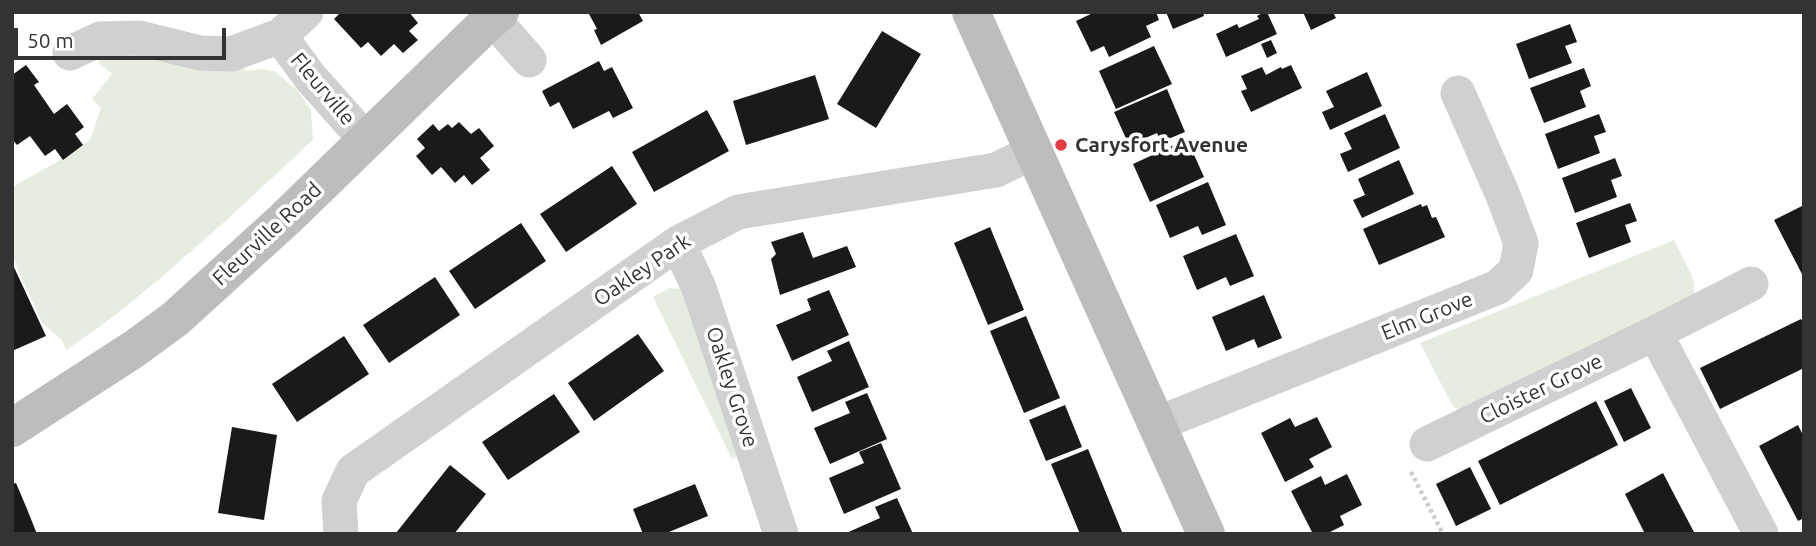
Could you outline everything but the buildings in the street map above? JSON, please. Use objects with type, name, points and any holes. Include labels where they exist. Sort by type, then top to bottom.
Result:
[{"type":"street","name":"Fleurville","points":[[70,53],[100,39],[139,38],[200,53],[231,54],[280,36],[306,12]]},
{"type":"street","points":[[971,12],[1206,534]]},
{"type":"street","points":[[497,15],[529,60]]},
{"type":"street","name":"Fleurville Road","points":[[12,428],[134,349],[175,319],[285,219],[497,15]]},
{"type":"street","name":"Fleurville","points":[[280,36],[310,77],[366,140]]},
{"type":"street","name":"Elm Grove","points":[[1157,424],[1498,288],[1516,270],[1521,243],[1458,93]]},
{"type":"street","name":"Oakley Park","points":[[341,534],[339,501],[353,471],[678,243],[738,212],[996,170],[1035,151]]},
{"type":"street","name":"Oakley Grove","points":[[678,243],[699,288],[781,534]]},
{"type":"street","name":"Cloister Grove","points":[[1427,444],[1751,284]]},
{"type":"street","points":[[1655,333],[1761,534]]},
{"type":"path","points":[[1427,444],[1404,458],[1443,534]]},
{"type":"shaded area","points":[[107,52],[148,56],[190,69],[205,70],[243,63],[245,71],[274,71],[298,91],[311,110],[313,140],[156,282],[66,350],[62,340],[43,324],[12,253],[12,187],[90,140],[101,108],[92,99],[112,74],[99,63],[100,56]]},
{"type":"shaded area","points":[[1674,240],[1694,284],[1690,303],[1463,411],[1451,403],[1420,343]]},
{"type":"shaded area","points":[[670,288],[681,289],[692,302],[741,454],[732,459],[653,297]]},
{"type":"place","name":"Carysfort Avenue","points":[[1061,145]]}]
